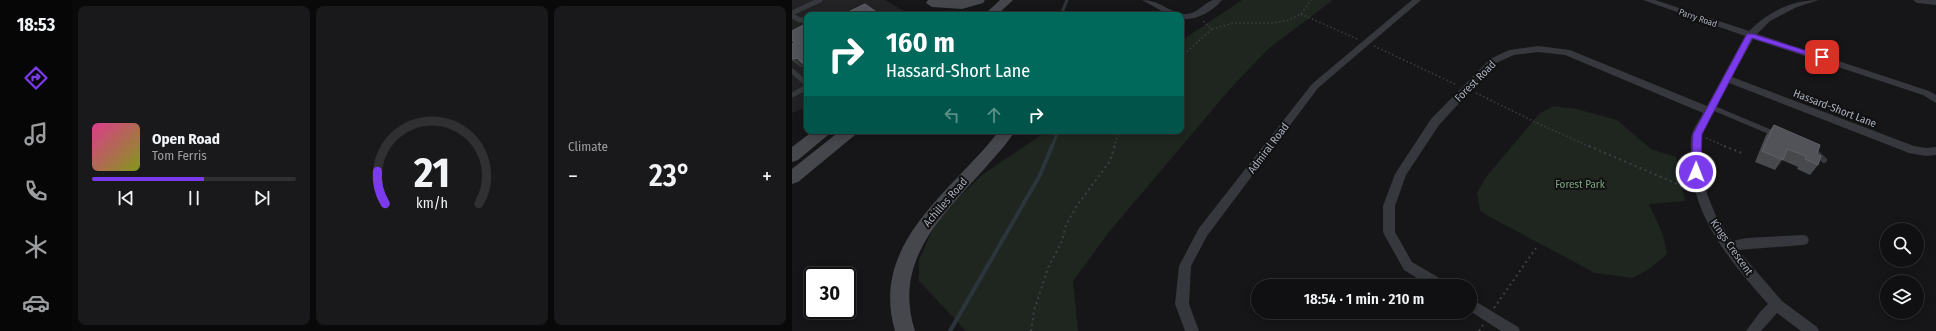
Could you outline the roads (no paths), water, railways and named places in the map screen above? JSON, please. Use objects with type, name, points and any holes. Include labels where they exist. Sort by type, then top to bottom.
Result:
[{"type":"street","points":[[930,2],[962,5],[978,0]]},
{"type":"street","points":[[972,12],[986,0]]},
{"type":"street","points":[[993,12],[1007,0]]},
{"type":"street","points":[[1146,0],[1170,12]]},
{"type":"street","points":[[1184,17],[1194,15],[1218,0]]},
{"type":"street","name":"Admiral Road","points":[[1192,331],[1182,304],[1185,266],[1203,232],[1316,86],[1417,0]]},
{"type":"street","name":"Parry Road","points":[[1647,0],[1750,35]]},
{"type":"street","name":"Kings Crescent","points":[[1812,331],[1777,305],[1747,271],[1729,247],[1711,218],[1701,194],[1696,172],[1697,134],[1728,79],[1750,35],[1767,18],[1794,5],[1815,0]]},
{"type":"street","points":[[1917,0],[1935,3]]},
{"type":"street","points":[[930,2],[948,12]]},
{"type":"street","points":[[1750,35],[1792,47],[1919,90],[1936,100]]},
{"type":"street","name":"Forest Road","points":[[1429,279],[1408,266],[1389,232],[1389,206],[1402,174],[1435,122],[1493,61],[1512,52],[1538,49],[1567,52],[1710,109]]},
{"type":"street","name":"Hassard-Short Lane","points":[[1728,79],[1913,150],[1926,152],[1936,151]]},
{"type":"street","points":[[792,156],[819,134]]},
{"type":"street","points":[[792,178],[846,134]]},
{"type":"street","name":"Achilles Road","points":[[905,331],[900,309],[902,273],[916,239],[933,213],[1004,134]]},
{"type":"street","points":[[1729,247],[1803,240]]},
{"type":"street","points":[[1753,331],[1765,316],[1777,305]]},
{"type":"street","points":[[1477,309],[1512,331]]},
{"type":"lane","points":[[800,20],[792,14],[820,0]]},
{"type":"lane","points":[[792,24],[800,20],[804,20]]},
{"type":"lane","points":[[792,71],[804,83]]},
{"type":"lane","points":[[792,95],[804,88]]},
{"type":"lane","points":[[1710,109],[1784,138]]},
{"type":"lane","points":[[1806,147],[1813,150],[1824,160]]},
{"type":"waterway","points":[[1062,12],[1067,0]]},
{"type":"waterway","points":[[1052,147],[1057,134]]},
{"type":"waterway","points":[[950,331],[1040,175],[1052,146]]},
{"type":"park label","name":"Forest Park","points":[[1580,184]]}]
